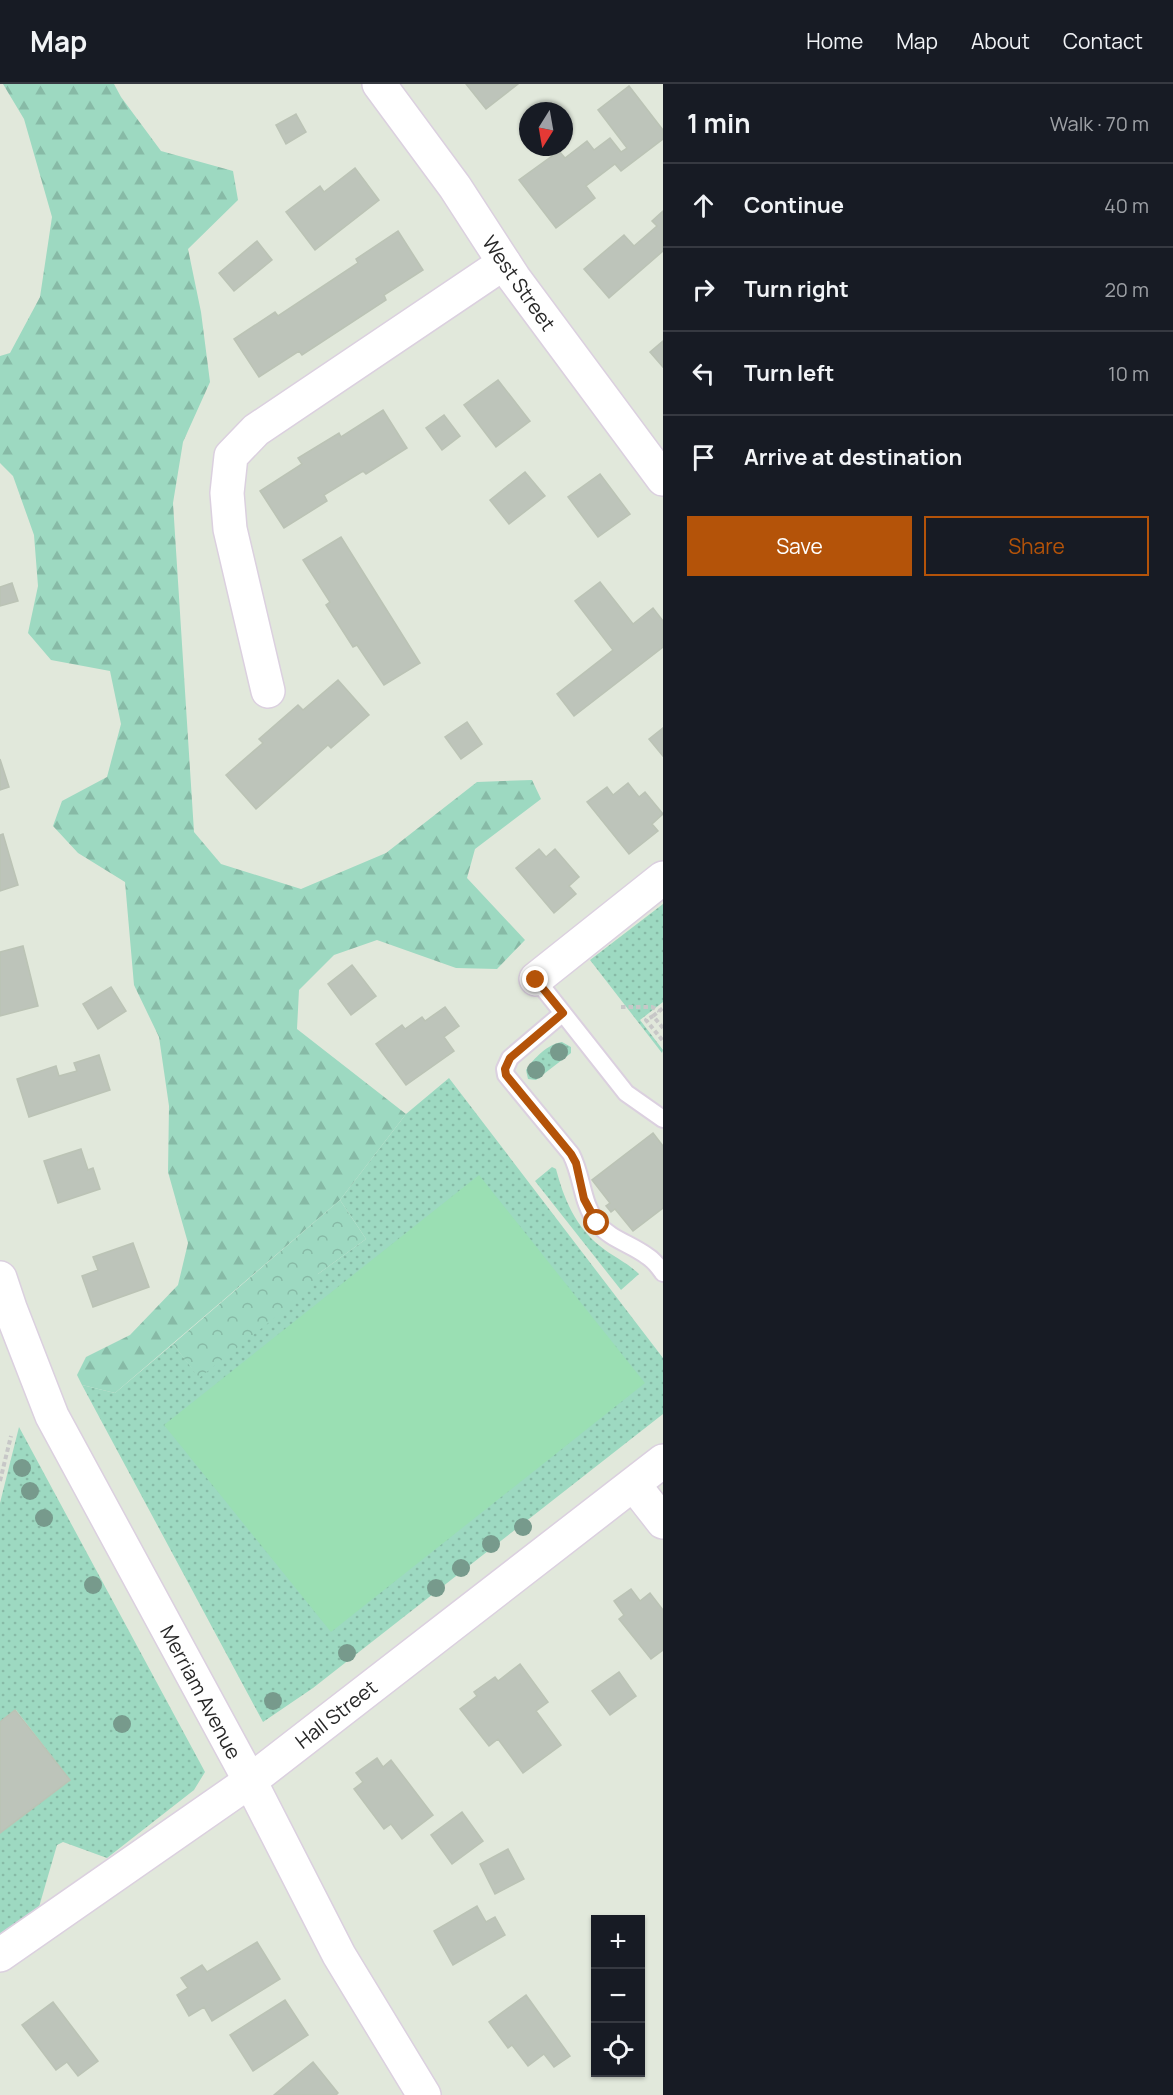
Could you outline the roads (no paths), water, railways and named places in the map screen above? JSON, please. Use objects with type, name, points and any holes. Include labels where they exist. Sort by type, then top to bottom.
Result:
[{"type":"street","name":"West Street","points":[[379,84],[454,187],[504,263],[663,479]]},
{"type":"street","points":[[268,691],[230,529],[227,493],[231,456],[256,430],[504,263]]},
{"type":"street","points":[[536,980],[663,878]]},
{"type":"street","name":"Merriam Avenue","points":[[0,1278],[52,1416],[250,1781],[339,1955],[424,2095]]},
{"type":"street","name":"Hall Street","points":[[0,1955],[250,1781],[663,1461]]},
{"type":"street","points":[[634,1485],[663,1522]]},
{"type":"lane","points":[[536,980],[626,1093],[663,1119]]},
{"type":"lane","points":[[563,1013],[510,1058],[505,1069],[506,1075],[571,1154],[576,1163],[584,1199],[597,1223],[619,1240],[648,1256],[663,1273]]}]
